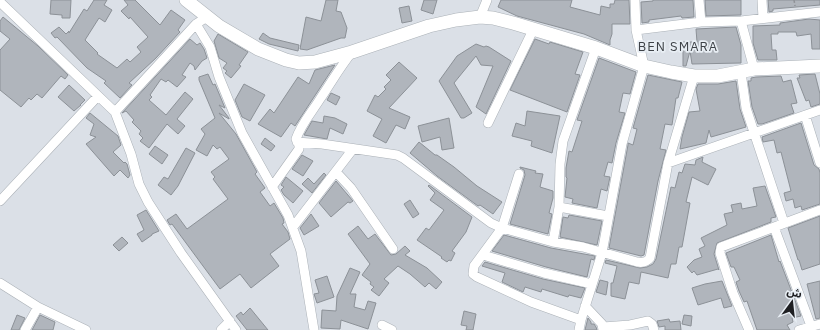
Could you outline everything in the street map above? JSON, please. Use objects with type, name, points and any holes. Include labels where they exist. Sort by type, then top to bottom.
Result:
[{"type":"main road","points":[[186,0],[201,20],[219,26],[258,49],[286,60],[299,63],[315,62],[352,52],[429,26],[456,20],[480,17],[493,18],[596,48],[644,66],[694,76],[718,76],[748,71],[820,66]]},
{"type":"street","points":[[480,17],[487,0]]},
{"type":"street","points":[[579,330],[602,253],[622,144],[644,66],[636,30],[635,0]]},
{"type":"street","points":[[699,0],[701,22]]},
{"type":"street","points":[[762,0],[763,18]]},
{"type":"street","points":[[2,8],[115,112],[129,148],[139,184],[148,202],[181,253],[236,330]]},
{"type":"street","points":[[636,30],[701,22],[741,21],[820,12]]},
{"type":"street","points":[[115,112],[201,20],[219,77],[242,133],[288,215],[293,227],[301,251],[314,330]]},
{"type":"street","points":[[741,21],[748,71],[746,108],[784,223]]},
{"type":"street","points":[[488,123],[533,30]]},
{"type":"street","points":[[553,242],[559,207],[560,164],[563,141],[596,48]]},
{"type":"street","points":[[272,187],[299,149],[296,138],[300,128],[321,99],[338,70],[352,52]]},
{"type":"street","points":[[297,142],[390,154],[403,158],[491,223],[502,228],[553,242],[583,247],[637,262],[647,261],[650,258],[668,163],[694,76]]},
{"type":"street","points":[[0,201],[98,96]]},
{"type":"street","points":[[668,163],[820,110]]},
{"type":"street","points":[[804,115],[820,162]]},
{"type":"street","points":[[293,227],[353,149]]},
{"type":"street","points":[[336,172],[352,188],[393,249]]},
{"type":"street","points":[[519,174],[502,228],[473,268],[473,274],[531,302],[581,320]]},
{"type":"street","points":[[559,207],[608,216]]},
{"type":"street","points":[[749,330],[733,292],[720,254],[721,247],[820,210]]},
{"type":"street","points":[[774,226],[811,326]]},
{"type":"street","points":[[483,256],[544,273],[592,284]]},
{"type":"street","points":[[0,283],[38,307],[86,330]]},
{"type":"street","points":[[585,306],[603,328],[631,327],[649,322],[652,324],[654,330]]},
{"type":"street","points":[[25,330],[38,307]]},
{"type":"street","points":[[221,330],[230,321]]},
{"type":"street","points":[[799,330],[820,324]]},
{"type":"street","points":[[382,325],[392,330]]},
{"type":"building","points":[[51,0],[71,0],[70,18],[62,18],[62,15],[50,14]]},
{"type":"building","points":[[94,0],[107,0],[104,5],[112,10],[105,22],[99,18],[85,40],[98,53],[97,54],[117,68],[127,59],[130,62],[141,52],[137,47],[148,37],[130,17],[129,19],[121,11],[128,5],[124,0],[135,0],[160,25],[171,10],[185,20],[178,30],[180,32],[156,58],[129,83],[132,85],[120,98],[104,83],[106,81],[87,68],[57,37],[55,38],[51,33],[59,27],[66,34],[69,31],[69,33],[84,9],[87,11]]},
{"type":"building","points":[[326,0],[338,0],[336,11],[341,12],[347,28],[345,38],[341,38],[307,50],[300,49],[306,17],[321,21]]},
{"type":"building","points":[[424,0],[437,0],[433,14],[421,10]]},
{"type":"building","points":[[501,0],[572,0],[570,7],[600,15],[601,6],[610,8],[610,4],[614,4],[615,0],[629,0],[630,24],[612,24],[610,45],[584,34],[517,16],[498,7]]},
{"type":"building","points":[[653,0],[693,0],[694,17],[682,18],[681,16],[649,20],[649,22],[642,23],[641,2]]},
{"type":"building","points":[[705,0],[741,0],[741,15],[706,16]]},
{"type":"building","points":[[768,0],[820,0],[820,5],[773,9],[773,11],[769,12]]},
{"type":"building","points":[[409,6],[412,21],[402,23],[399,8]]},
{"type":"building","points":[[3,17],[38,46],[68,75],[65,79],[61,76],[42,98],[37,94],[31,100],[29,98],[21,107],[0,90],[0,50],[10,39],[0,31],[0,21]]},
{"type":"building","points":[[809,19],[820,20],[820,49],[812,49],[811,34],[797,36],[796,32],[778,32],[778,34],[771,34],[772,50],[776,50],[777,60],[758,60],[753,43],[753,26],[780,25],[780,23]]},
{"type":"building","points":[[736,27],[741,45],[741,63],[692,64],[690,51],[686,66],[683,66],[683,42],[697,42],[696,29]]},
{"type":"building","points":[[263,33],[270,38],[299,45],[298,51],[269,44],[259,39]]},
{"type":"building","points":[[218,34],[248,52],[239,65],[241,66],[231,78],[225,73],[227,71],[223,68],[227,63],[219,58],[214,41]]},
{"type":"building","points":[[190,39],[197,45],[200,43],[207,58],[202,61],[195,70],[194,66],[190,63],[182,75],[186,77],[177,87],[168,80],[166,82],[161,79],[150,95],[152,97],[149,100],[166,115],[185,92],[193,99],[177,119],[185,126],[178,134],[167,124],[149,148],[140,141],[143,138],[139,134],[141,131],[132,122],[134,120],[126,111],[122,113]]},
{"type":"building","points":[[535,39],[583,52],[575,74],[580,75],[567,112],[510,90]]},
{"type":"building","points":[[476,44],[489,47],[511,61],[486,114],[476,107],[493,66],[481,65],[476,56],[454,83],[472,113],[464,118],[461,118],[439,81],[457,56]]},
{"type":"building","points":[[599,58],[636,72],[630,94],[623,93],[619,112],[625,113],[612,163],[608,162],[604,176],[610,177],[607,191],[601,189],[597,208],[572,203],[573,199],[565,197],[567,178],[566,168],[569,151],[572,152],[582,121],[577,120]]},
{"type":"building","points":[[399,62],[417,78],[389,108],[410,117],[405,129],[396,125],[386,143],[373,136],[382,119],[367,111],[375,95],[378,97],[386,89],[384,87],[391,80],[386,75]]},
{"type":"building","points":[[335,65],[295,126],[291,123],[281,137],[258,124],[270,109],[274,113],[298,77],[309,84],[315,70]]},
{"type":"building","points":[[208,74],[213,85],[215,84],[225,108],[219,105],[229,119],[219,113],[236,134],[257,172],[255,174],[265,188],[260,192],[270,206],[274,203],[283,218],[284,223],[282,224],[288,232],[290,239],[270,254],[279,266],[251,288],[240,274],[220,289],[172,224],[170,225],[167,220],[176,214],[187,229],[228,199],[213,179],[215,177],[211,172],[229,159],[220,147],[217,149],[213,145],[207,156],[196,150],[205,134],[201,129],[215,118],[199,80],[199,77]]},
{"type":"building","points":[[815,74],[820,94],[820,104],[811,107],[809,100],[806,101],[797,78],[800,78],[799,75]]},
{"type":"building","points":[[648,75],[682,82],[678,98],[676,98],[672,125],[665,124],[660,149],[666,150],[658,181],[644,255],[641,256],[609,248],[628,143],[633,145],[637,129],[633,128]]},
{"type":"building","points":[[781,76],[783,82],[791,80],[797,103],[791,104],[794,113],[758,124],[752,107],[748,81],[751,81],[751,78],[756,77]]},
{"type":"building","points":[[736,81],[740,109],[746,127],[711,137],[709,130],[706,143],[680,149],[689,112],[700,111],[696,89],[698,84],[718,84]]},
{"type":"building","points":[[244,84],[265,95],[250,121],[242,117],[235,100]]},
{"type":"building","points":[[69,85],[85,100],[74,111],[58,97]]},
{"type":"building","points":[[331,93],[340,97],[336,105],[327,100]]},
{"type":"building","points":[[527,111],[560,116],[552,153],[531,146],[532,141],[512,136],[516,123],[525,126]]},
{"type":"building","points":[[90,113],[118,136],[121,145],[113,152],[127,164],[130,175],[128,178],[120,170],[114,176],[86,144],[96,137],[90,135],[94,124],[86,118]]},
{"type":"building","points":[[324,116],[335,118],[347,124],[343,134],[330,128],[327,139],[304,135],[312,121],[323,123]]},
{"type":"building","points":[[449,118],[454,148],[442,150],[440,137],[422,142],[418,126]]},
{"type":"building","points":[[801,123],[814,165],[819,169],[820,173],[820,204],[802,210],[801,206],[795,208],[793,199],[786,201],[784,193],[791,191],[781,152],[777,153],[774,140],[763,142],[762,137]]},
{"type":"building","points":[[265,138],[275,146],[271,151],[261,144]]},
{"type":"building","points":[[419,142],[435,155],[454,167],[477,186],[502,202],[493,214],[480,205],[478,206],[437,176],[410,153]]},
{"type":"building","points":[[155,146],[168,155],[162,164],[149,154]]},
{"type":"building","points":[[186,148],[195,153],[178,186],[171,195],[158,185],[164,177],[168,179]]},
{"type":"building","points":[[302,155],[313,161],[303,176],[292,169]]},
{"type":"building","points":[[703,157],[702,162],[716,169],[708,185],[692,177],[686,202],[690,203],[682,247],[679,247],[676,264],[671,264],[668,278],[641,272],[639,284],[629,282],[625,299],[611,296],[611,283],[613,283],[617,266],[605,263],[606,260],[640,268],[653,264],[656,259],[671,187],[675,188],[679,172],[682,173],[685,164],[695,165],[696,160]]},
{"type":"building","points":[[520,167],[536,171],[535,173],[543,174],[540,187],[553,191],[553,198],[549,213],[552,214],[548,234],[510,224],[525,175],[524,170]]},
{"type":"building","points":[[324,173],[326,175],[312,193],[302,184],[308,178],[314,184]]},
{"type":"building","points":[[286,177],[303,191],[293,203],[281,190],[284,187],[281,185]]},
{"type":"building","points":[[336,181],[353,201],[350,203],[348,202],[331,217],[319,203]]},
{"type":"building","points":[[429,185],[472,217],[466,232],[452,251],[455,253],[451,261],[449,260],[447,262],[417,240],[426,228],[429,230],[444,210],[430,200],[435,193],[428,186]]},
{"type":"building","points":[[765,186],[776,217],[771,218],[771,222],[717,243],[714,254],[719,270],[697,275],[694,271],[692,273],[687,267],[694,260],[702,257],[699,249],[705,246],[701,238],[727,225],[724,214],[733,212],[731,205],[741,203],[742,209],[757,206],[753,188]]},
{"type":"building","points":[[410,200],[419,214],[413,218],[404,204]]},
{"type":"building","points":[[146,210],[159,231],[152,234],[142,242],[137,234],[144,230],[137,215]]},
{"type":"building","points":[[311,214],[319,226],[304,235],[300,228]]},
{"type":"building","points":[[569,215],[602,221],[597,245],[560,237],[563,217],[568,218]]},
{"type":"building","points":[[820,216],[820,264],[802,270],[788,228]]},
{"type":"building","points":[[358,226],[368,239],[375,234],[391,255],[396,254],[405,246],[410,251],[405,255],[427,268],[442,282],[436,289],[429,283],[425,287],[398,266],[384,279],[389,283],[379,296],[371,290],[374,287],[370,284],[371,282],[362,275],[370,264],[348,234]]},
{"type":"building","points":[[504,235],[551,248],[595,256],[594,260],[591,259],[587,277],[492,251]]},
{"type":"building","points":[[771,235],[779,262],[780,261],[801,316],[792,318],[793,322],[787,325],[790,330],[757,330],[747,301],[744,302],[739,291],[736,282],[740,280],[734,267],[731,267],[726,253]]},
{"type":"building","points":[[122,237],[128,243],[119,251],[113,245]]},
{"type":"building","points":[[485,262],[543,279],[585,288],[581,298],[569,295],[568,297],[542,289],[541,292],[525,287],[523,292],[502,282],[505,273],[482,266]]},
{"type":"building","points":[[350,268],[360,272],[350,294],[356,294],[354,307],[365,310],[368,301],[376,303],[368,329],[341,320],[340,329],[321,328],[322,310],[336,311],[337,296]]},
{"type":"building","points":[[327,276],[334,297],[317,303],[314,294],[319,293],[315,280]]},
{"type":"building","points":[[600,280],[608,282],[606,295],[596,292]]},
{"type":"building","points":[[722,281],[732,306],[724,308],[721,298],[698,305],[692,288]]},
{"type":"building","points":[[820,281],[820,318],[816,319],[807,284]]},
{"type":"building","points":[[250,308],[268,330],[247,330],[236,316],[241,312],[243,315]]},
{"type":"building","points":[[464,311],[476,314],[473,330],[466,330],[467,326],[461,325]]},
{"type":"building","points":[[17,315],[25,318],[19,330],[11,330]]},
{"type":"building","points":[[40,315],[55,322],[53,330],[32,330]]},
{"type":"building","points":[[684,315],[692,316],[691,326],[682,324]]},
{"type":"building","points":[[588,318],[591,324],[594,324],[597,330],[585,330]]},
{"type":"building","points":[[669,319],[670,322],[680,321],[681,330],[665,330],[665,326],[659,327],[657,321]]},
{"type":"district","name":"BEN SMARA","points":[[678,46]]}]
